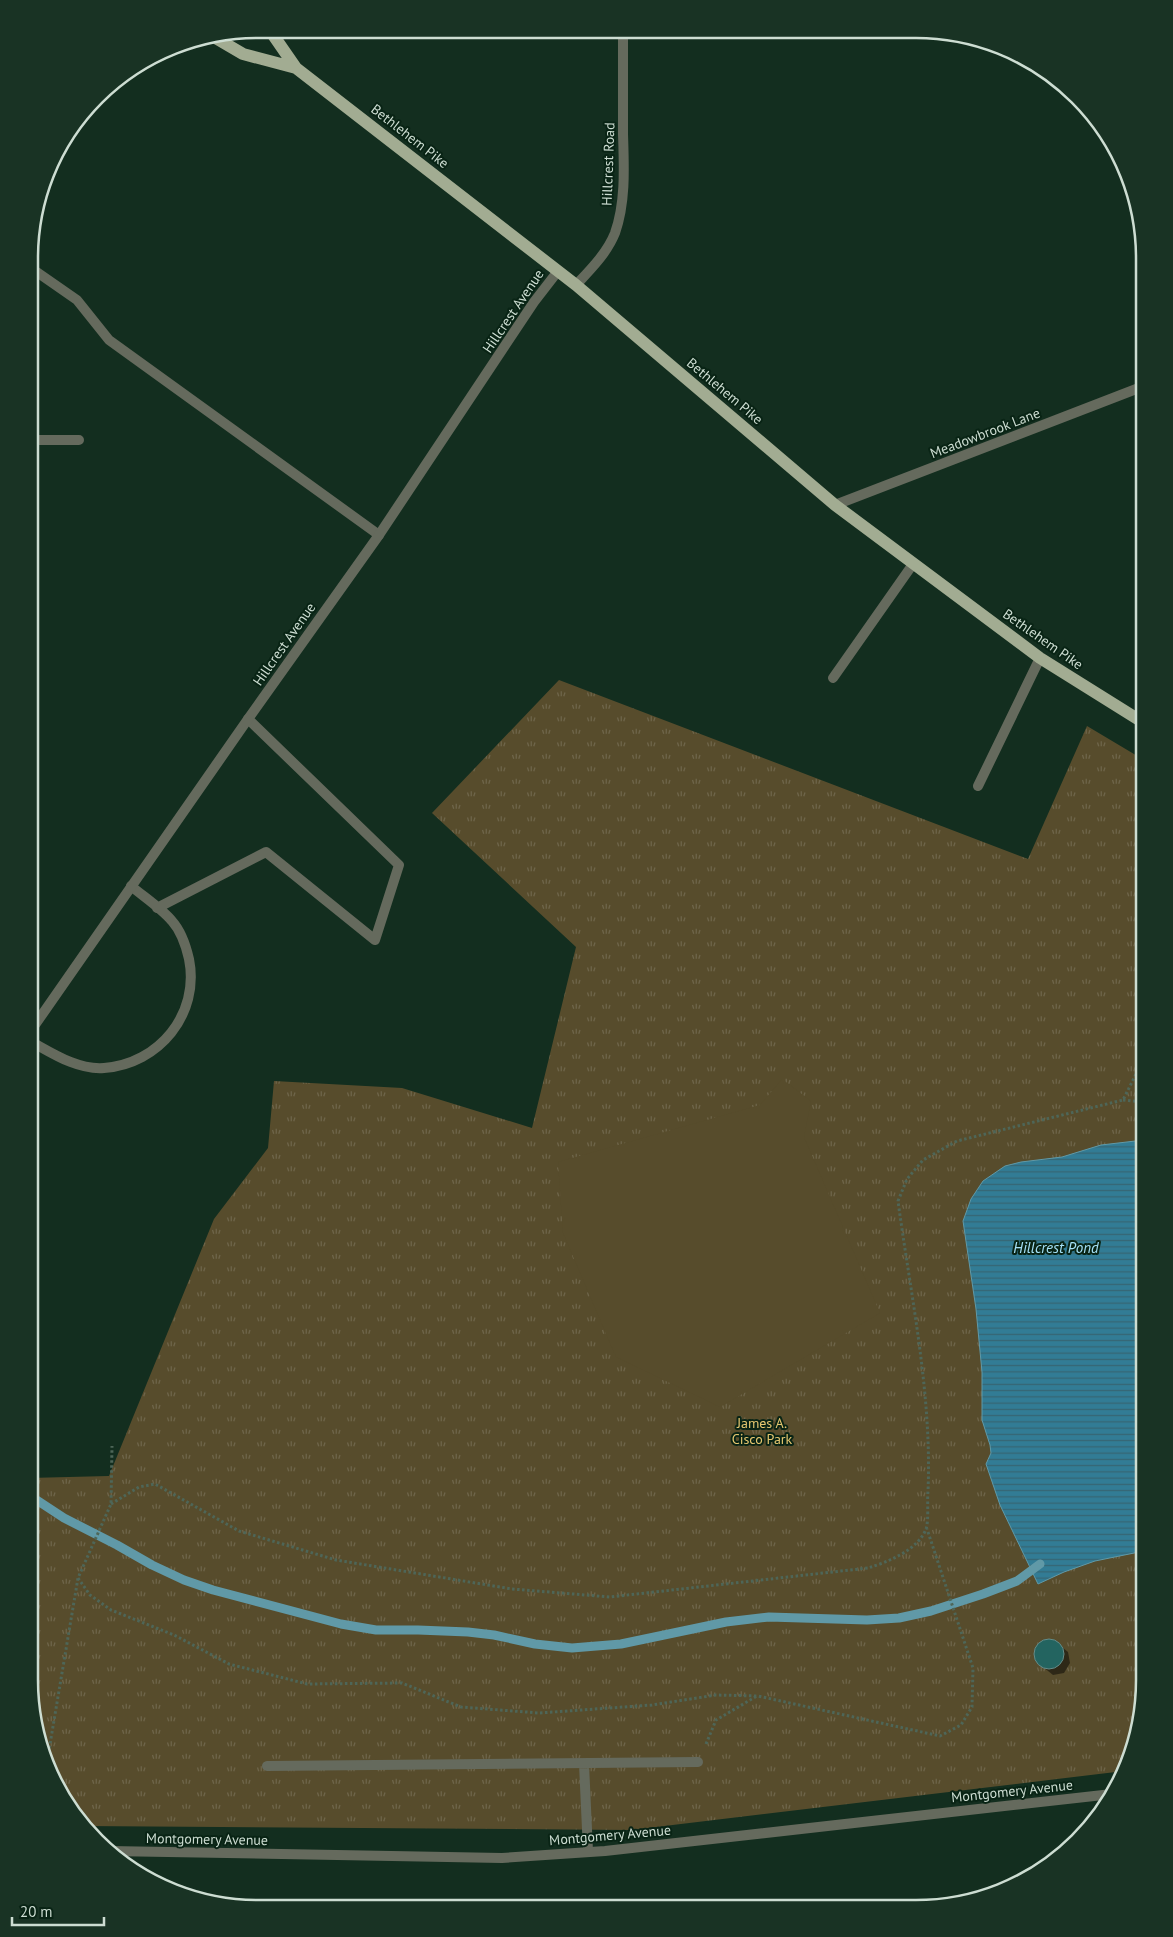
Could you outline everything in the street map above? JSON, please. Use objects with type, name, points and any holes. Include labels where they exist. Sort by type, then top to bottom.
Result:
[{"type":"main road","name":"Bethlehem Pike","points":[[275,38],[296,68],[576,285],[836,505],[1040,658],[1136,718]]},
{"type":"main road","name":"Bethlehem Pike","points":[[220,41],[243,54],[296,68]]},
{"type":"street","name":"Hillcrest Road","points":[[576,285],[598,262],[609,246],[619,219],[624,168],[623,38]]},
{"type":"street","name":"Hillcrest Avenue","points":[[38,1021],[379,534],[534,302],[558,271]]},
{"type":"street","points":[[38,273],[77,300],[109,340],[379,534]]},
{"type":"street","name":"Meadowbrook Lane","points":[[836,505],[1136,389]]},
{"type":"street","points":[[38,440],[79,440]]},
{"type":"street","points":[[833,678],[913,564]]},
{"type":"street","points":[[978,786],[1040,658]]},
{"type":"street","points":[[157,908],[266,852],[375,940],[399,866],[248,719]]},
{"type":"street","points":[[38,1045],[75,1064],[103,1068],[131,1063],[156,1049],[176,1028],[188,1002],[192,974],[186,946],[172,921],[132,886]]},
{"type":"street","points":[[267,1766],[698,1762]]},
{"type":"street","points":[[584,1764],[588,1852]]},
{"type":"street","name":"Montgomery Avenue","points":[[122,1852],[502,1858],[588,1852],[1103,1795]]},
{"type":"path","points":[[1123,1100],[1136,1074]]},
{"type":"path","points":[[78,1578],[90,1594],[111,1610],[174,1635],[229,1664],[307,1684],[402,1683],[461,1707],[539,1713],[652,1705],[716,1695],[758,1696],[940,1736],[961,1725],[972,1707],[973,1668],[926,1528],[929,1453],[920,1357],[898,1201],[906,1179],[923,1160],[958,1141],[1123,1100],[1136,1101]]},
{"type":"path","points":[[49,1750],[78,1578],[111,1504],[112,1446]]},
{"type":"path","points":[[111,1504],[139,1487],[155,1484],[239,1531],[336,1560],[512,1589],[610,1597],[868,1568],[885,1563],[915,1545],[926,1528]]},
{"type":"path","points":[[698,1762],[716,1720],[758,1696]]},
{"type":"green space","name":"James A. Cisco Park","points":[[559,680],[1028,859],[1087,726],[1136,755],[1136,1680],[1134,1709],[1128,1737],[1115,1772],[631,1830],[93,1826],[83,1814],[67,1790],[54,1764],[45,1737],[39,1709],[38,1478],[109,1476],[214,1219],[268,1148],[274,1081],[402,1088],[532,1128],[576,947],[432,813]]},
{"type":"green space","points":[[782,1079],[811,1101],[804,1137],[880,1313],[720,1407],[616,1357],[563,1233],[558,1162],[760,1105]]},
{"type":"water","name":"Hillcrest Pond","points":[[1136,1141],[1136,1553],[1095,1561],[1038,1584],[1000,1505],[986,1464],[991,1453],[982,1420],[982,1372],[976,1309],[963,1221],[971,1199],[983,1181],[1005,1166],[1062,1157],[1101,1145]]},
{"type":"building","points":[[1049,1639],[1060,1643],[1064,1654],[1060,1665],[1049,1669],[1038,1665],[1034,1654],[1038,1643]]},
{"type":"waterway","points":[[38,1501],[64,1518],[152,1565],[184,1580],[213,1590],[341,1624],[376,1630],[468,1632],[494,1635],[535,1644],[572,1648],[621,1644],[726,1622],[769,1617],[867,1620],[899,1618],[931,1611],[1017,1581],[1040,1564]]}]
